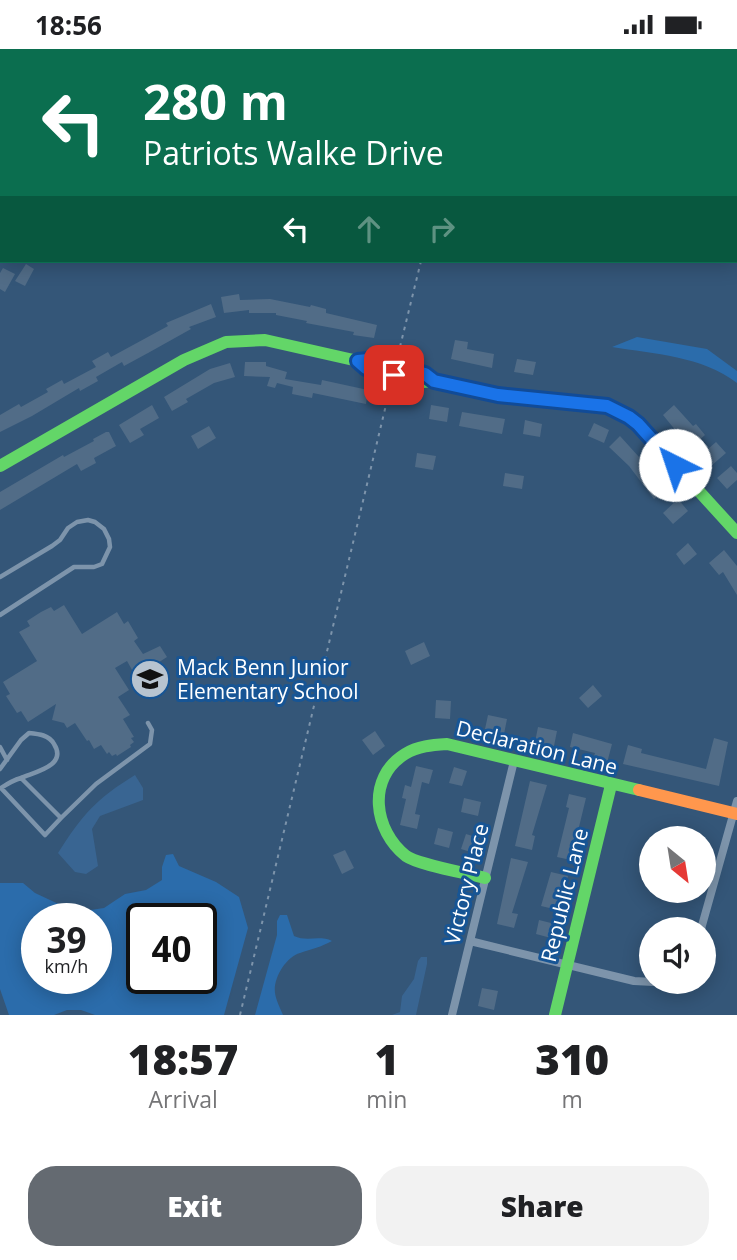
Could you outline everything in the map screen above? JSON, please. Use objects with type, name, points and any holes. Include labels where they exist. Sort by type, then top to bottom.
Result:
[{"type":"street","points":[[0,466],[199,351],[226,342],[265,340],[358,361],[366,368],[394,371],[423,382],[434,381],[498,395],[593,404],[619,411],[646,433],[737,533]]},
{"type":"street","name":"Declaration Lane","points":[[485,878],[424,863],[399,852],[390,843],[380,821],[377,801],[383,778],[397,759],[407,751],[426,744],[447,744],[611,785],[736,810]]},
{"type":"street","name":"Victory Place","points":[[452,1015],[514,761]]},
{"type":"street","name":"Republic Lane","points":[[555,1015],[611,785]]},
{"type":"street","points":[[705,917],[736,810]]},
{"type":"street","points":[[470,941],[639,981]]},
{"type":"lane","points":[[0,577],[52,546],[68,528],[77,523],[88,520],[95,522],[104,529],[109,539],[110,547],[102,564],[94,567],[74,567],[0,615]]},
{"type":"lane","points":[[0,769],[29,733],[45,736],[53,742],[56,758],[51,766],[0,787],[45,835],[96,784],[150,744],[152,730],[148,723]]},
{"type":"lane","points":[[0,747],[7,760]]},
{"type":"lane","points":[[21,778],[61,818]]},
{"type":"path","points":[[240,1015],[421,263]]},
{"type":"shaded area","points":[[637,337],[707,349],[737,371],[737,383],[709,367],[693,362],[612,347]]},
{"type":"shaded area","points":[[135,775],[143,788],[143,800],[100,816],[92,829],[98,866],[86,874],[75,872],[58,853],[91,809]]},
{"type":"shaded area","points":[[173,854],[179,866],[216,882],[239,897],[248,928],[224,1015],[95,1015],[81,1010],[67,1010],[54,1015],[9,1015],[0,989],[0,883],[23,883],[35,893],[56,903],[21,903],[21,994],[112,994],[112,903],[125,894],[146,890],[162,880],[166,855]]},
{"type":"shaded area","points":[[280,915],[287,915],[294,936],[332,941],[295,955],[282,969],[276,981],[275,993],[283,1015],[255,1015],[277,935]]},
{"type":"shaded area","points":[[421,957],[427,957],[427,964],[416,1015],[392,1015],[400,1012],[402,996],[414,979]]},
{"type":"building","points":[[26,264],[34,269],[25,286],[15,281]]},
{"type":"building","points":[[3,268],[15,274],[5,292],[0,289],[0,273]]},
{"type":"building","points":[[239,294],[240,300],[270,299],[310,307],[311,305],[326,309],[326,313],[377,325],[374,338],[353,335],[354,332],[306,323],[307,321],[276,313],[249,313],[249,310],[224,313],[221,297]]},
{"type":"building","points":[[211,304],[216,317],[189,327],[191,329],[124,366],[122,362],[96,377],[98,381],[80,391],[79,388],[0,432],[0,415],[48,392],[46,389],[62,380],[64,384],[96,367],[92,361],[108,352],[111,357],[168,326],[166,323]]},
{"type":"building","points":[[455,340],[468,342],[467,349],[494,354],[492,368],[451,359]]},
{"type":"building","points":[[517,359],[536,362],[533,375],[514,372]]},
{"type":"building","points":[[245,362],[266,362],[266,366],[287,372],[285,379],[321,385],[322,380],[368,390],[366,404],[313,393],[312,398],[292,394],[293,387],[277,383],[275,388],[267,386],[270,377],[244,376]]},
{"type":"building","points":[[230,363],[235,377],[214,383],[186,399],[188,402],[172,411],[164,397],[210,369]]},
{"type":"building","points":[[152,405],[159,418],[140,429],[144,435],[130,443],[119,425]]},
{"type":"building","points":[[431,405],[449,408],[447,422],[429,419]]},
{"type":"building","points":[[674,405],[705,435],[690,448],[663,415]]},
{"type":"building","points":[[462,412],[505,419],[502,434],[459,426]]},
{"type":"building","points":[[525,420],[542,424],[540,437],[523,434]]},
{"type":"building","points":[[594,423],[609,430],[604,443],[588,436]]},
{"type":"building","points":[[209,426],[216,438],[198,449],[191,436]]},
{"type":"building","points":[[109,432],[116,446],[94,458],[96,463],[81,471],[77,464],[0,510],[0,492]]},
{"type":"building","points":[[620,436],[668,489],[654,499],[629,466],[609,447]]},
{"type":"building","points":[[716,442],[726,453],[711,466],[701,455]]},
{"type":"building","points":[[417,453],[436,456],[433,470],[415,467]]},
{"type":"building","points":[[731,466],[737,473],[737,480],[727,489],[717,478]]},
{"type":"building","points":[[505,473],[524,476],[522,489],[503,486]]},
{"type":"building","points":[[678,499],[688,511],[673,524],[663,513]]},
{"type":"building","points":[[688,543],[697,554],[684,565],[676,554]]},
{"type":"building","points":[[724,550],[737,566],[737,595],[723,572],[719,575],[709,563]]},
{"type":"building","points":[[64,605],[82,634],[117,612],[124,624],[128,621],[138,638],[134,641],[143,654],[160,646],[167,657],[136,677],[127,661],[115,668],[129,690],[118,697],[130,715],[123,719],[134,737],[131,738],[134,742],[131,747],[117,756],[112,756],[109,752],[107,754],[101,745],[94,749],[75,723],[67,728],[64,723],[52,720],[56,704],[28,722],[21,711],[17,713],[6,696],[10,694],[3,682],[37,661],[19,632],[30,626],[27,621],[41,612],[51,607],[54,611]]},
{"type":"building","points":[[424,642],[430,656],[411,665],[405,651]]},
{"type":"building","points":[[593,685],[602,696],[588,708],[579,698]]},
{"type":"building","points":[[436,700],[451,701],[450,719],[435,718]]},
{"type":"building","points":[[488,715],[507,719],[504,734],[485,729]]},
{"type":"building","points":[[538,727],[557,731],[554,746],[535,742]]},
{"type":"building","points":[[375,731],[385,746],[373,755],[362,740]]},
{"type":"building","points":[[573,733],[612,744],[607,763],[593,759],[595,753],[570,747]]},
{"type":"building","points":[[714,738],[728,742],[719,786],[623,764],[628,745],[642,749],[641,753],[706,769]]},
{"type":"building","points":[[416,766],[433,770],[429,784],[422,782],[415,814],[420,815],[417,829],[400,825],[406,799],[402,798],[405,785],[411,787]]},
{"type":"building","points":[[454,767],[467,771],[462,786],[449,783]]},
{"type":"building","points":[[530,781],[547,785],[532,835],[535,836],[532,850],[515,846]]},
{"type":"building","points":[[569,794],[586,798],[571,860],[557,857],[569,808],[566,807]]},
{"type":"building","points":[[464,798],[481,802],[478,816],[461,812]]},
{"type":"building","points":[[438,828],[453,832],[449,848],[434,844]]},
{"type":"building","points":[[466,834],[479,838],[474,853],[461,849]]},
{"type":"building","points":[[345,850],[354,868],[342,874],[333,855]]},
{"type":"building","points":[[511,858],[528,862],[512,913],[518,914],[514,928],[497,924]]},
{"type":"building","points":[[551,872],[568,876],[558,910],[541,906]]},
{"type":"building","points":[[539,920],[555,924],[551,938],[536,934]]},
{"type":"building","points":[[482,988],[498,991],[494,1010],[478,1006]]},
{"type":"traffic: fast","points":[[0,466],[184,360],[226,342],[265,340],[358,361],[397,366],[434,381]]},
{"type":"traffic: fast","points":[[375,370],[423,382],[434,381],[498,395],[593,404],[619,411],[646,433],[737,533]]},
{"type":"traffic: fast","points":[[485,878],[412,859],[395,845],[387,833],[381,819],[380,790],[384,777],[393,764],[405,754],[431,745],[447,744],[639,790]]},
{"type":"traffic: fast","points":[[555,1015],[611,785]]},
{"type":"traffic: slow","points":[[639,790],[737,814]]},
{"type":"place","name":"Mack Benn Junior Elementary School","points":[[150,679]]},
{"type":"route","points":[[394,375],[366,368],[358,361],[368,360],[425,374],[434,381],[520,399],[607,406],[638,424],[675,465]]}]
